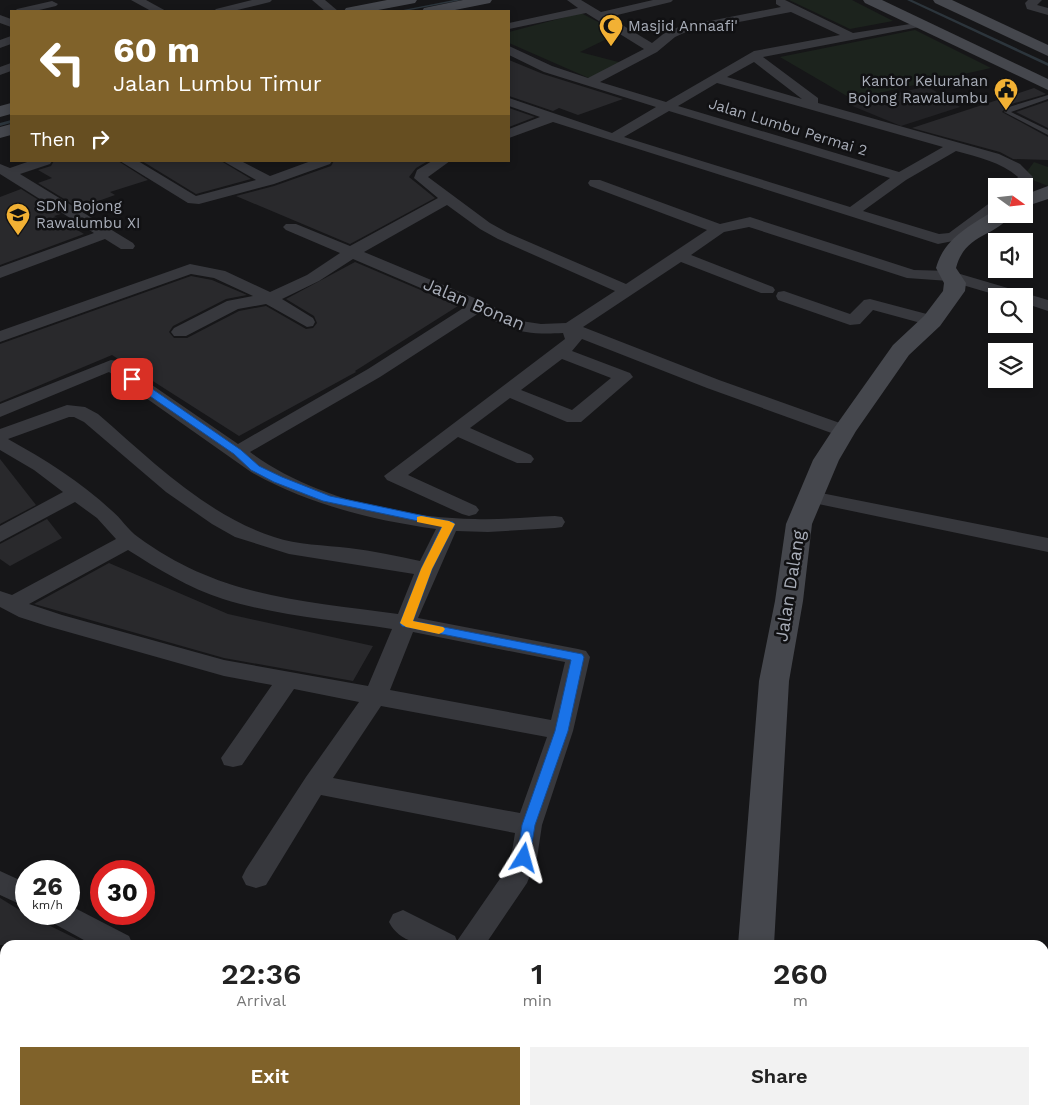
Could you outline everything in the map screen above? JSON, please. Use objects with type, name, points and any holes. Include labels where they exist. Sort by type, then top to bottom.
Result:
[{"type":"street","points":[[137,0],[158,10]]},
{"type":"street","points":[[224,10],[266,0]]},
{"type":"street","points":[[318,0],[331,10]]},
{"type":"street","points":[[356,10],[410,0]]},
{"type":"street","points":[[435,10],[485,0]]},
{"type":"street","points":[[573,0],[653,49]]},
{"type":"street","points":[[601,16],[667,0]]},
{"type":"street","points":[[775,0],[849,35]]},
{"type":"street","points":[[870,0],[1048,85]]},
{"type":"street","points":[[940,0],[1048,51]]},
{"type":"street","points":[[1036,0],[1031,3],[1031,7],[1048,12]]},
{"type":"street","points":[[25,10],[52,4]]},
{"type":"street","points":[[589,83],[653,49],[671,34],[684,29],[793,8]]},
{"type":"street","points":[[510,26],[588,9]]},
{"type":"street","points":[[613,138],[665,107],[718,79],[754,56],[771,50],[919,24]]},
{"type":"street","name":"Jalan Lumbu Permai 2","points":[[510,50],[548,68],[589,83],[902,178]]},
{"type":"street","points":[[754,56],[812,98],[814,102],[810,104]]},
{"type":"street","points":[[718,79],[810,104],[952,147],[994,157],[1015,167],[1025,178]]},
{"type":"street","points":[[510,102],[613,138],[928,237],[946,239],[953,237],[988,212]]},
{"type":"street","points":[[510,134],[553,117]]},
{"type":"street","points":[[852,213],[902,178],[952,147]]},
{"type":"street","points":[[4,171],[41,162]]},
{"type":"street","points":[[129,162],[193,200],[206,200],[269,181],[322,162]]},
{"type":"street","points":[[232,162],[269,181]]},
{"type":"street","points":[[441,162],[427,168],[420,176],[485,226],[503,236],[626,290]]},
{"type":"street","points":[[4,171],[127,246]]},
{"type":"street","points":[[595,183],[719,229]]},
{"type":"street","points":[[1033,198],[1048,192]]},
{"type":"street","points":[[180,332],[233,305],[270,298],[313,278],[352,252],[448,198]]},
{"type":"street","points":[[469,510],[394,476],[560,352],[574,340],[570,328],[719,229],[740,223],[756,223],[913,274],[950,276],[990,288]]},
{"type":"street","name":"Jalan Dalang","points":[[756,940],[774,681],[789,601],[799,524],[826,460],[844,431],[901,350],[932,321],[956,287],[946,264],[962,240],[988,223]]},
{"type":"street","name":"Jalan Bonan","points":[[291,227],[478,306],[517,326],[541,329],[570,328],[713,384],[844,431]]},
{"type":"street","points":[[0,273],[105,234]]},
{"type":"street","points":[[678,255],[767,290]]},
{"type":"street","points":[[0,337],[190,269],[202,269],[215,273],[270,298],[308,322]]},
{"type":"street","points":[[784,296],[850,320],[854,320],[870,304],[932,321]]},
{"type":"street","points":[[1033,301],[1048,306]]},
{"type":"street","points":[[237,452],[374,373],[478,306]]},
{"type":"street","points":[[508,391],[574,418],[624,377],[560,352]]},
{"type":"street","points":[[0,411],[111,365],[237,452],[255,468],[327,499],[449,524],[486,526],[555,522]]},
{"type":"street","points":[[0,435],[67,410],[78,411],[91,418],[195,504],[263,541],[304,550],[363,557],[427,569]]},
{"type":"street","points":[[456,429],[524,459]]},
{"type":"street","points":[[0,442],[41,466],[77,493],[104,514],[129,541],[181,573],[229,593],[273,604],[406,623],[578,657],[561,731],[528,825],[524,858],[517,874],[472,940]]},
{"type":"street","points":[[0,535],[77,493]]},
{"type":"street","points":[[811,498],[1048,545]]},
{"type":"street","points":[[256,877],[315,784],[375,697],[427,569],[449,524]]},
{"type":"street","points":[[6,601],[129,541]]},
{"type":"street","points":[[6,601],[56,621],[224,668],[561,731]]},
{"type":"street","points":[[233,758],[288,680]]},
{"type":"street","points":[[315,784],[528,825]]},
{"type":"street","points":[[0,882],[15,890]]},
{"type":"street","points":[[403,922],[437,940]]},
{"type":"street","points":[[80,924],[110,940]]},
{"type":"lane","points":[[1048,97],[1007,110],[1011,115],[1048,133]]},
{"type":"shaded area","points":[[789,0],[852,0],[893,21],[850,29]]},
{"type":"shaded area","points":[[581,13],[619,33],[580,52],[622,63],[591,79],[510,43],[510,32]]},
{"type":"shaded area","points":[[915,30],[991,68],[852,99],[780,57]]},
{"type":"shaded area","points":[[927,86],[960,107],[901,126],[850,105]]},
{"type":"shaded area","points":[[1034,162],[1048,167],[1048,186],[1029,178],[1026,173]]},
{"type":"building","points":[[510,60],[543,74],[623,99],[578,115],[559,108],[553,111],[510,96]]},
{"type":"building","name":"Kantor Kelurahan Bojong Rawalumbu","points":[[1034,88],[1046,94],[1008,105],[1002,112],[1048,137],[1048,160],[1013,159],[1000,152],[912,128]]},
{"type":"building","points":[[1048,101],[1048,128],[1016,112]]},
{"type":"building","points":[[510,108],[535,117],[510,127]]},
{"type":"building","points":[[53,162],[120,162],[148,180],[110,192],[115,195],[79,208],[38,183],[52,178],[38,170],[51,166]]},
{"type":"building","points":[[144,162],[223,162],[251,179],[196,194]]},
{"type":"building","points":[[333,162],[426,162],[416,168],[409,177],[435,198],[350,244],[236,196],[274,186],[331,166]]},
{"type":"building","name":"SDN Bojong Rawalumbu XI","points":[[21,189],[61,214],[54,216],[84,234],[0,265],[0,197]]},
{"type":"building","points":[[355,262],[458,306],[356,372],[239,436],[112,355],[0,402],[0,344],[191,276],[212,280],[247,295],[226,299],[173,326],[169,332],[174,338],[187,338],[239,311],[266,306],[306,329],[313,328],[317,323],[314,316],[286,299]]},
{"type":"building","points":[[0,459],[36,505],[0,524]]},
{"type":"building","points":[[47,519],[62,538],[10,566],[0,559],[0,544]]},
{"type":"building","points":[[109,563],[228,614],[373,646],[353,681],[224,658],[34,604]]},
{"type":"building","points":[[0,898],[15,907],[15,925],[48,925],[79,940],[0,940]]},
{"type":"waterway","points":[[405,10],[460,0]]},
{"type":"waterway","points":[[909,0],[1048,65]]},
{"type":"waterway","points":[[0,125],[10,121]]},
{"type":"slow traffic","points":[[421,519],[449,524],[427,569],[406,623],[439,629]]},
{"type":"place","name":"Masjid Annaafi'","points":[[611,47]]},
{"type":"place","name":"Kantor Kelurahan Bojong Rawalumbu","points":[[1006,111]]},
{"type":"place","name":"SDN Bojong Rawalumbu XI","points":[[18,236]]},
{"type":"route","points":[[132,379],[237,452],[255,468],[278,479],[327,499],[382,512],[449,524],[427,569],[406,623],[556,651],[578,657],[561,731],[528,825],[524,858]]}]
